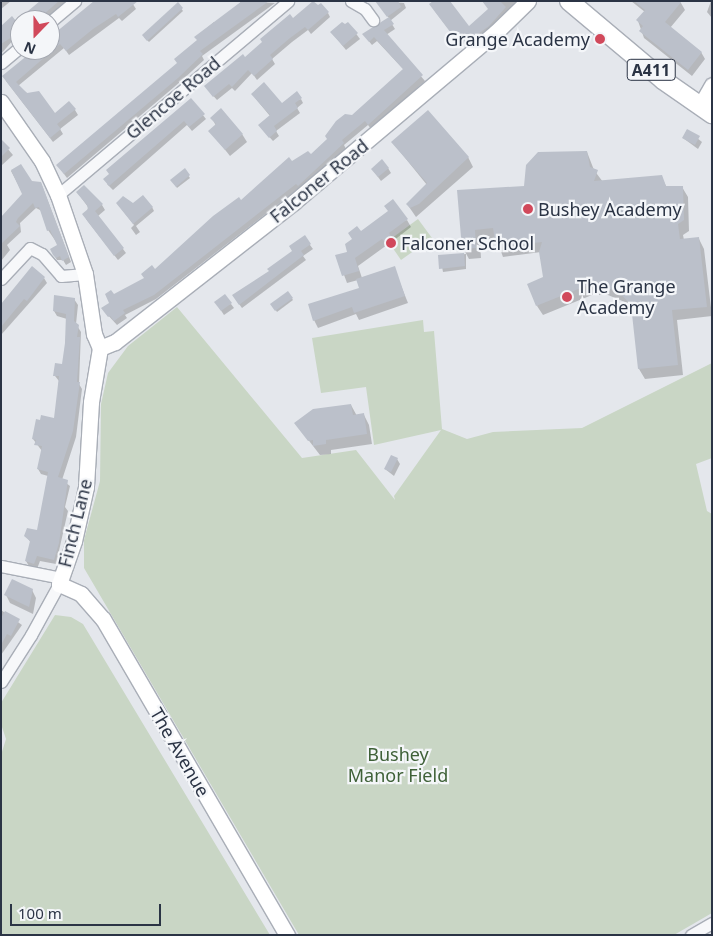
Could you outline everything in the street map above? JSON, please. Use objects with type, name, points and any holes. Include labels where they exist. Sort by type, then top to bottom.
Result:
[{"type":"main road","name":"A411","points":[[569,1],[706,110]]},
{"type":"street","points":[[60,14],[75,1]]},
{"type":"street","name":"Glencoe Road","points":[[58,195],[288,1]]},
{"type":"street","points":[[351,1],[365,9],[373,20]]},
{"type":"street","name":"Falconer Road","points":[[100,348],[114,342],[294,202],[495,34],[528,1]]},
{"type":"street","points":[[706,110],[712,84]]},
{"type":"street","points":[[3,110],[42,161],[58,195],[85,274],[94,334],[100,348]]},
{"type":"street","points":[[1,279],[30,248],[42,254],[60,276],[72,278],[85,274]]},
{"type":"street","name":"Finch Lane","points":[[1,682],[32,635],[60,581],[86,487],[91,402],[100,348]]},
{"type":"street","points":[[1,566],[60,581]]},
{"type":"street","name":"The Avenue","points":[[60,581],[81,594],[102,618],[287,935]]},
{"type":"street","points":[[691,935],[712,923]]},
{"type":"green space","points":[[418,219],[432,238],[401,260],[388,241]]},
{"type":"green space","name":"Bushey Manor Field","points":[[177,307],[302,458],[356,450],[395,500],[394,496],[441,430],[374,445],[366,387],[321,393],[312,338],[423,320],[424,332],[434,331],[442,429],[467,439],[493,432],[582,428],[712,363],[712,458],[696,464],[707,511],[712,514],[712,913],[674,935],[299,935],[84,568],[84,540],[100,481],[101,404],[108,373],[128,346]]},
{"type":"green space","points":[[55,615],[71,617],[83,624],[270,935],[1,935],[1,755],[6,739],[1,724],[1,703]]},
{"type":"building","points":[[40,1],[59,1],[49,10],[29,10]]},
{"type":"building","points":[[94,1],[138,1],[118,17],[116,14],[93,29],[66,51],[60,44],[60,29]]},
{"type":"building","points":[[242,1],[269,1],[200,51],[203,54],[178,78],[64,174],[56,165],[177,63],[174,59],[197,40],[194,37]]},
{"type":"building","points":[[313,1],[318,5],[321,3],[329,12],[308,30],[305,27],[270,55],[273,59],[254,76],[248,70],[232,87],[229,84],[213,97],[204,86],[243,54],[245,57],[262,42],[260,39],[290,14],[293,18]]},
{"type":"building","points":[[375,1],[398,1],[401,7],[387,17]]},
{"type":"building","points":[[433,1],[450,1],[469,26],[488,9],[482,1],[500,1],[506,7],[489,26],[464,44],[460,39],[457,41],[429,4]]},
{"type":"building","points":[[634,1],[682,1],[665,22],[702,52],[688,70],[639,31],[643,26],[636,20],[645,10]]},
{"type":"building","points":[[178,2],[183,8],[147,41],[142,35]]},
{"type":"building","points":[[389,17],[394,24],[384,30],[423,75],[368,125],[365,121],[342,140],[344,143],[298,186],[296,184],[154,295],[123,310],[125,313],[114,321],[110,316],[108,317],[101,308],[109,303],[105,294],[111,290],[114,294],[144,278],[141,274],[152,265],[155,269],[213,216],[239,197],[241,200],[289,157],[292,161],[308,151],[311,154],[327,139],[325,136],[336,121],[345,114],[352,115],[403,69],[374,37],[369,42],[362,34]]},
{"type":"building","points":[[10,18],[10,38],[1,44],[1,26]]},
{"type":"building","points":[[342,22],[345,24],[348,22],[358,33],[343,46],[330,32]]},
{"type":"building","points":[[22,60],[41,60],[16,82],[27,93],[39,91],[55,113],[69,101],[76,109],[57,124],[61,129],[50,138],[2,76]]},
{"type":"building","points":[[264,82],[282,103],[297,91],[302,98],[295,103],[298,108],[274,126],[277,131],[269,138],[258,125],[270,115],[251,94]]},
{"type":"building","points":[[191,98],[205,114],[189,127],[184,121],[109,186],[103,179],[109,174],[106,170]]},
{"type":"building","points":[[221,108],[243,134],[225,150],[208,131],[216,124],[210,118]]},
{"type":"building","points":[[428,110],[469,157],[419,204],[410,208],[406,204],[427,183],[391,142]]},
{"type":"building","points":[[687,129],[700,136],[695,145],[682,138]]},
{"type":"building","points":[[1,139],[10,148],[1,157]]},
{"type":"building","points":[[587,151],[590,167],[598,170],[594,181],[662,175],[666,186],[683,186],[684,220],[678,224],[680,239],[699,237],[707,307],[672,310],[678,365],[638,369],[631,305],[620,293],[601,285],[586,286],[536,306],[527,284],[543,277],[539,252],[542,242],[496,247],[493,228],[475,230],[476,248],[462,249],[457,190],[524,186],[526,165],[538,152]]},
{"type":"building","points":[[382,159],[389,168],[378,177],[371,169]]},
{"type":"building","points":[[21,164],[32,181],[41,182],[69,257],[62,261],[60,256],[56,258],[53,255],[50,249],[57,245],[50,230],[47,231],[39,207],[35,208],[33,203],[18,218],[16,222],[20,226],[1,244],[1,217],[22,194],[11,170]]},
{"type":"building","points":[[185,168],[190,175],[176,187],[170,180]]},
{"type":"building","points":[[84,185],[103,204],[95,211],[124,248],[114,256],[82,214],[88,209],[87,205],[76,192]]},
{"type":"building","points":[[143,195],[153,207],[133,224],[116,203],[123,196],[133,203]]},
{"type":"building","points":[[393,199],[408,219],[389,233],[391,236],[384,241],[382,239],[355,258],[359,271],[342,276],[335,255],[347,252],[345,244],[352,239],[348,233],[357,226],[361,231],[388,211],[384,206]]},
{"type":"building","points":[[305,235],[311,244],[301,251],[304,255],[239,305],[232,295],[269,271],[267,269],[292,251],[289,246]]},
{"type":"building","points":[[464,253],[465,266],[439,269],[438,255]]},
{"type":"building","points":[[32,266],[45,277],[27,301],[24,299],[1,327],[1,304]]},
{"type":"building","points":[[395,266],[405,296],[354,313],[352,307],[313,321],[308,304],[359,288],[356,279]]},
{"type":"building","points":[[288,291],[293,298],[275,311],[270,304]]},
{"type":"building","points":[[225,294],[232,303],[221,311],[214,302]]},
{"type":"building","points":[[54,295],[75,298],[74,321],[79,325],[77,337],[80,337],[77,382],[80,382],[73,431],[58,477],[68,480],[59,543],[54,560],[37,556],[34,564],[25,561],[30,541],[24,536],[27,528],[37,530],[48,472],[37,469],[42,446],[34,445],[36,440],[32,439],[36,419],[40,420],[41,415],[54,418],[59,376],[53,376],[55,363],[62,364],[65,343],[66,314],[53,311]]},
{"type":"building","points":[[351,404],[353,415],[364,413],[367,434],[326,440],[326,444],[313,446],[313,440],[308,441],[294,423],[313,409]]},
{"type":"building","points":[[391,455],[398,458],[391,472],[384,469]]},
{"type":"building","points":[[12,579],[33,589],[29,607],[4,595]]},
{"type":"building","points":[[5,611],[20,619],[11,636],[7,634],[1,645],[1,618]]},
{"type":"place","name":"Grange Academy","points":[[600,39]]},
{"type":"place","name":"Bushey Academy","points":[[528,209]]},
{"type":"place","name":"Falconer School","points":[[391,243]]},
{"type":"place","name":"The Grange Academy","points":[[567,297]]}]
